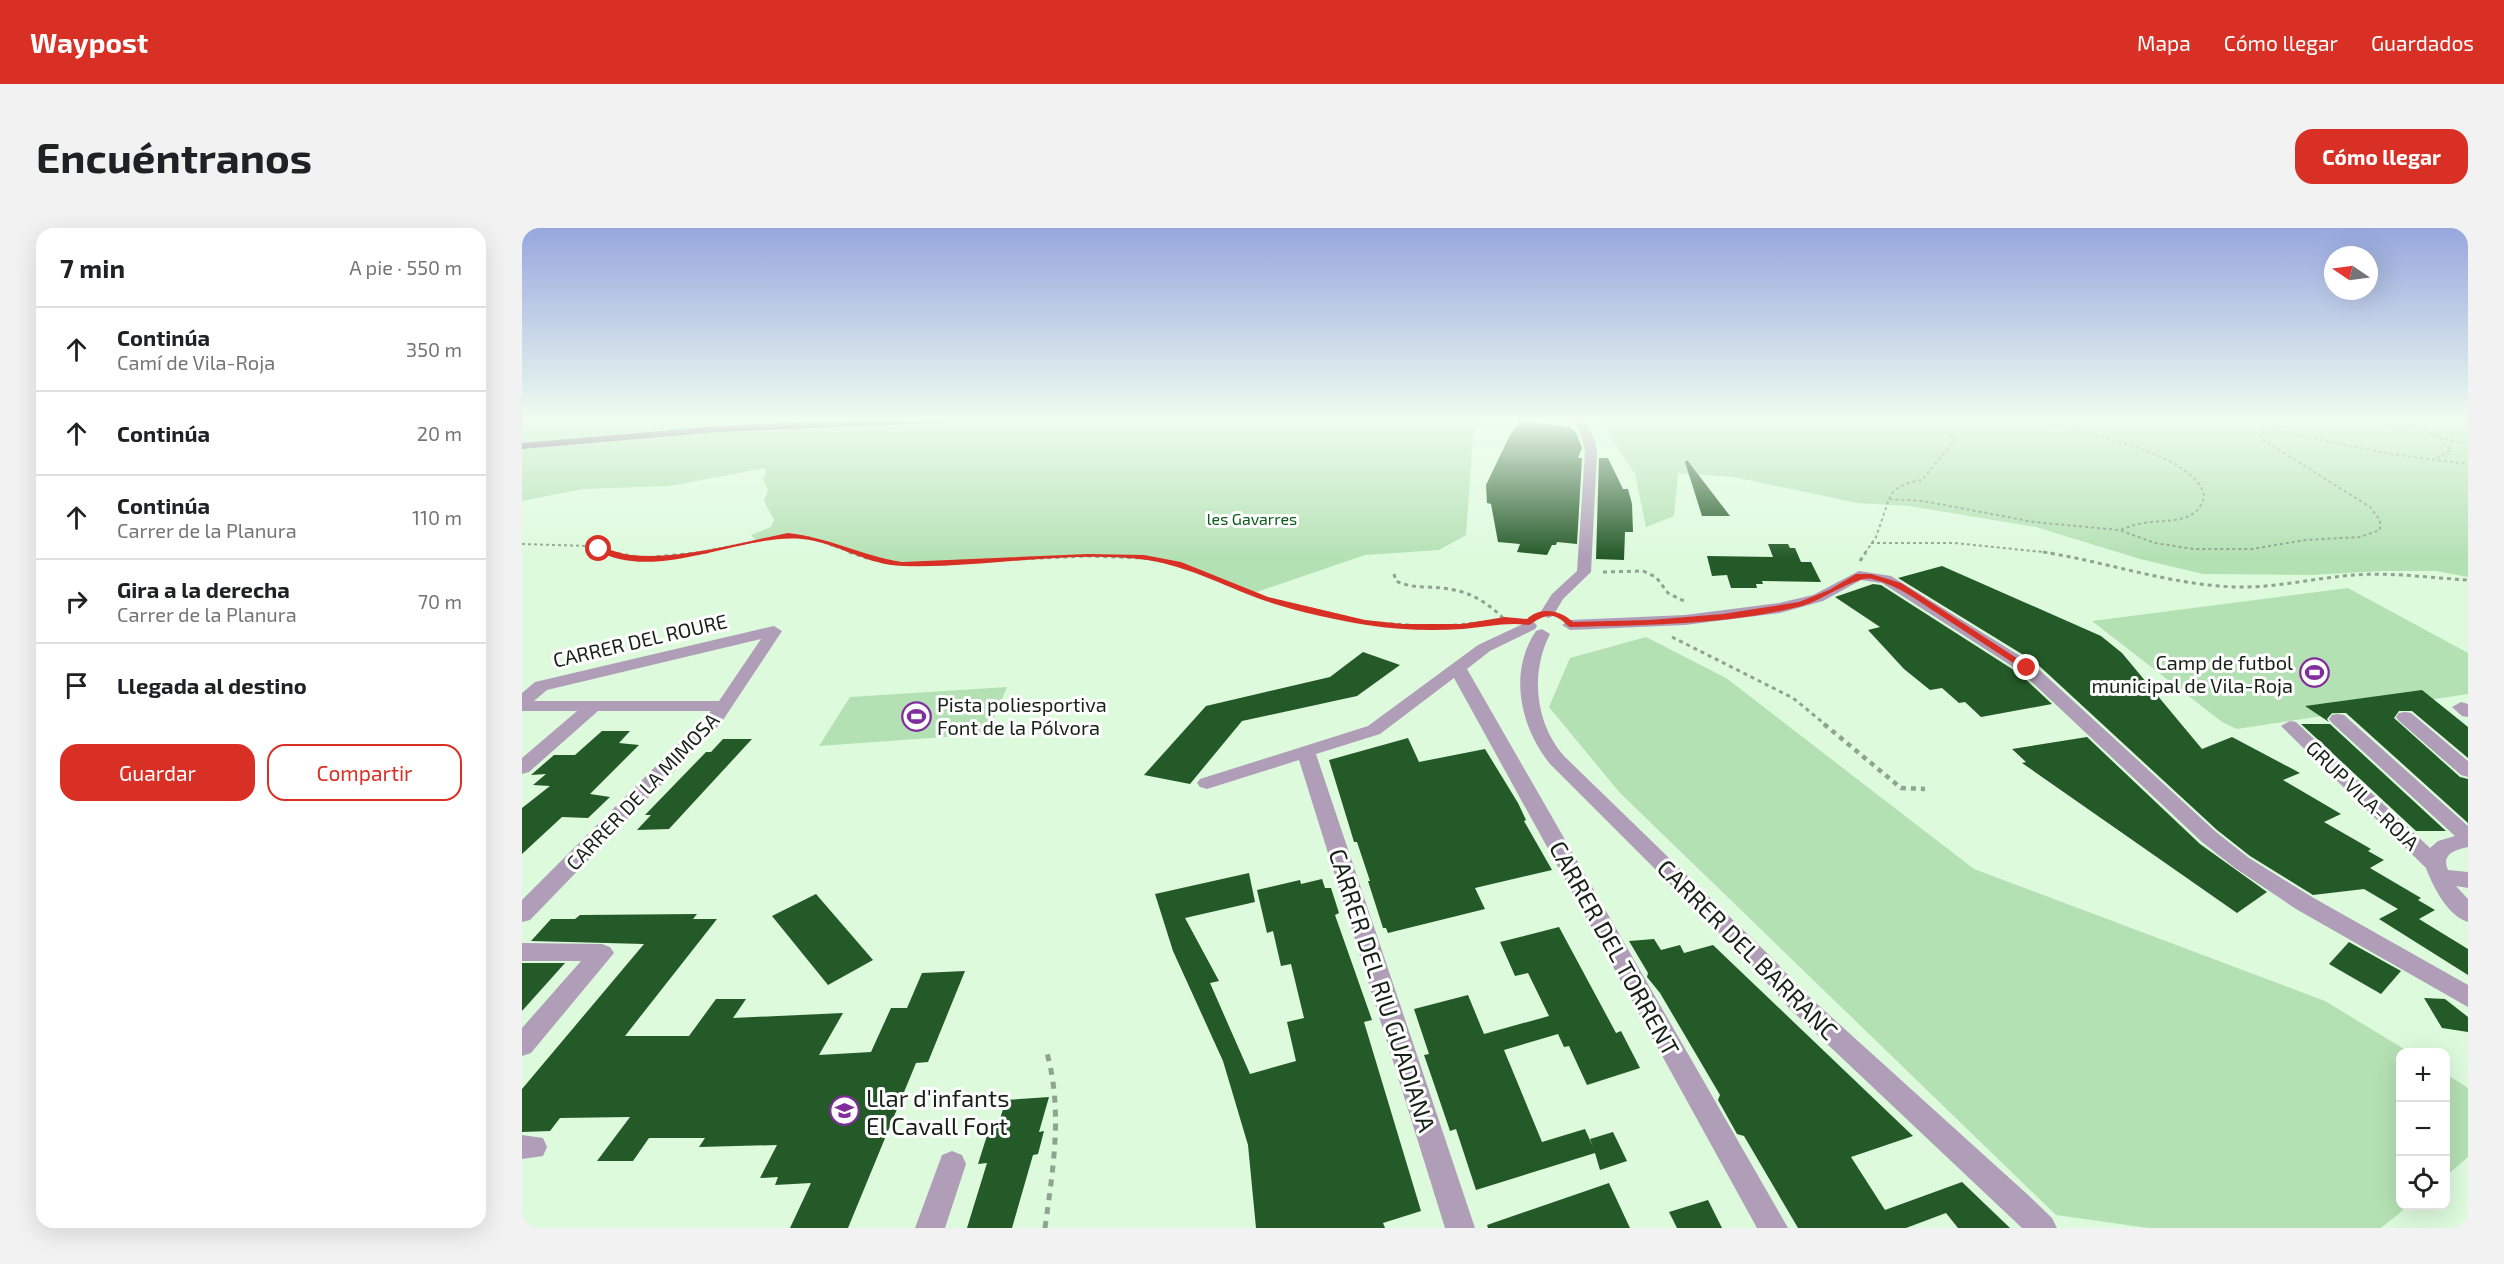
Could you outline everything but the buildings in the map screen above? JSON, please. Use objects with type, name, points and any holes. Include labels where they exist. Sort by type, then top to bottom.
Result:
[{"type":"street","points":[[1207,783],[1374,730],[1484,648],[1537,624],[1557,597],[1583,573],[1590,465]]},
{"type":"street","points":[[1537,624],[1561,633],[1570,625],[1648,623],[1779,608],[1818,598],[1859,575],[1886,579],[2027,668],[2209,837],[2242,863],[2294,897],[2364,935],[2468,997]]},
{"type":"street","name":"CARRER DEL BARRANC","points":[[1537,624],[1529,688],[1532,717],[1557,760],[1762,962],[1777,981],[1874,1073],[1998,1182],[2042,1228]]},
{"type":"street","name":"CARRER DEL ROURE","points":[[522,704],[541,686],[774,631]]},
{"type":"street","name":"CARRER DE LA MIMOSA","points":[[522,914],[715,719],[774,631]]},
{"type":"street","name":"CARRER DEL TORRENT","points":[[1458,668],[1467,688],[1773,1228]]},
{"type":"street","name":"CARRER DEL ROURE","points":[[522,704],[724,706]]},
{"type":"street","points":[[522,768],[594,706]]},
{"type":"street","points":[[2405,717],[2468,771]]},
{"type":"street","name":"GRUP VILA-ROJA","points":[[2338,719],[2468,839]]},
{"type":"street","name":"GRUP VILA-ROJA","points":[[2290,726],[2438,871]]},
{"type":"street","name":"CARRER DEL RIU GUADIANA","points":[[1306,752],[1460,1228]]},
{"type":"street","name":"GRUP VILA-ROJA","points":[[2468,839],[2445,846],[2437,853],[2438,871],[2443,885],[2468,914]]},
{"type":"street","points":[[2438,871],[2468,880]]},
{"type":"street","points":[[522,952],[602,953],[522,1046]]},
{"type":"street","points":[[930,1228],[952,1164]]},
{"type":"path","points":[[1935,465],[1922,480],[1910,482],[1892,492],[1876,537],[1871,543],[1954,543],[2033,550],[2084,558],[2174,579],[2235,587],[2281,586],[2355,575],[2468,580]]},
{"type":"path","points":[[2120,530],[2140,523],[2176,520],[2196,513],[2205,497],[2203,485],[2195,474],[2177,465]]},
{"type":"path","points":[[1889,499],[1923,501],[2063,526],[2120,530],[2175,548],[2226,550],[2277,546],[2305,540],[2360,537],[2380,530],[2382,524],[2380,517],[2370,507],[2303,465]]},
{"type":"path","points":[[522,544],[589,546],[628,557],[643,558],[706,552],[788,535],[808,537],[870,559],[902,564],[1088,556],[1144,558],[1178,564],[1265,598],[1376,624],[1451,627],[1505,620],[1537,624]]},
{"type":"path","points":[[1583,573],[1585,575],[1619,570],[1643,572],[1656,578],[1668,593],[1689,603]]},
{"type":"path","points":[[1395,574],[1396,581],[1404,585],[1471,593],[1484,599],[1505,620]]},
{"type":"path","points":[[1648,623],[1675,639],[1742,670],[1793,698],[1901,788],[1925,789]]},
{"type":"path","points":[[1045,1228],[1057,1137],[1055,1083],[1047,1053]]},
{"type":"green space","name":"les Gavarres","points":[[522,465],[1471,465],[1466,535],[1439,550],[1365,555],[1251,594],[1178,564],[1144,558],[1088,556],[922,565],[870,559],[808,537],[779,536],[756,540],[751,535],[771,527],[774,520],[764,501],[768,490],[763,479],[766,473],[765,468],[670,486],[583,489],[522,501]]},
{"type":"green space","points":[[1629,465],[2468,465],[2468,577],[2436,571],[2310,575],[2203,574],[2140,559],[2036,527],[1909,506],[1857,503],[1734,477],[1678,473],[1674,516],[1646,527],[1635,474]]},
{"type":"green space","name":"Camp de futbol municipal de Vila-Roja","points":[[2348,588],[2468,653],[2468,694],[2237,729],[2222,722],[2092,621]]},
{"type":"green space","points":[[1646,637],[1726,678],[1974,869],[2325,1001],[2402,1048],[2396,1048],[2396,1210],[2403,1210],[2381,1228],[2148,1228],[2056,1215],[1620,793],[1549,707],[1570,658]]},
{"type":"green space","name":"Pista poliesportiva Font de la Pólvora","points":[[1007,687],[987,734],[819,746],[850,697]]},
{"type":"green space","points":[[2450,1077],[2468,1088],[2468,1157],[2450,1173]]},
{"type":"place","name":"Camp de futbol municipal de Vila-Roja","points":[[2314,673]]},
{"type":"place","name":"Pista poliesportiva Font de la Pólvora","points":[[916,716]]},
{"type":"place","name":"Llar d'infants El Cavall Fort","points":[[845,1111]]},
{"type":"route","points":[[599,549],[628,557],[659,558],[706,552],[788,535],[819,540],[848,553],[870,559],[902,564],[922,565],[1088,556],[1158,559],[1178,564],[1265,598],[1365,622],[1403,627],[1477,625],[1505,620],[1529,622],[1541,614],[1561,615],[1570,621],[1570,625],[1650,623],[1723,616],[1800,604],[1832,592],[1859,575],[1886,579],[1898,585],[1988,640],[2027,668]]}]
